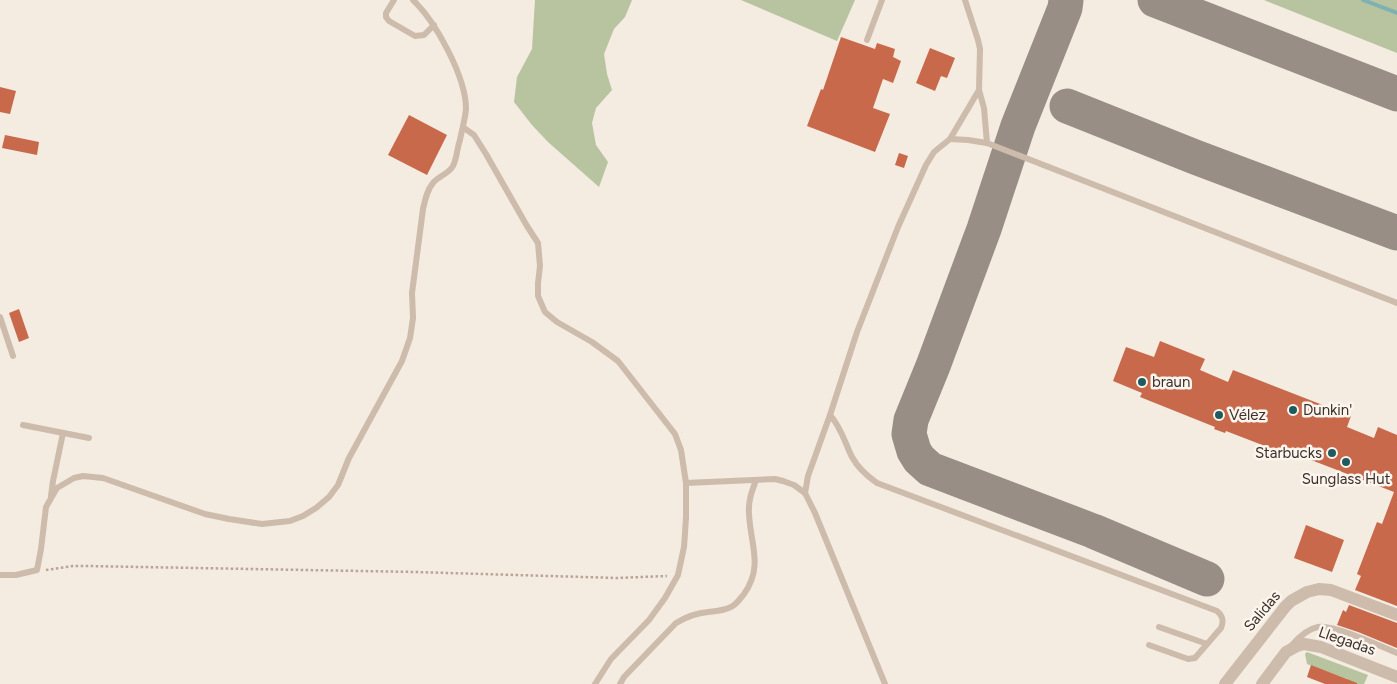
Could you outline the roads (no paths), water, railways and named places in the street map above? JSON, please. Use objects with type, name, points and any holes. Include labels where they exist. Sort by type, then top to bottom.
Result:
[{"type":"street","name":"Salidas","points":[[1224,684],[1285,606],[1301,594],[1313,590],[1331,590],[1397,615]]},
{"type":"street","name":"Llegadas","points":[[1262,684],[1286,652],[1304,644],[1313,645],[1397,677]]},
{"type":"lane","points":[[394,0],[386,13],[389,21],[415,36],[424,35],[434,25]]},
{"type":"lane","points":[[0,575],[16,575],[37,570],[46,507],[57,488],[74,478],[83,476],[103,478],[205,514],[262,524],[290,521],[303,516],[329,497],[338,485],[348,458],[402,360],[410,338],[413,318],[412,293],[426,196],[433,183],[452,167],[464,128],[466,108],[455,66],[434,25],[413,0]]},
{"type":"lane","points":[[867,40],[882,0]]},
{"type":"lane","points":[[965,0],[980,49],[979,90],[984,108],[988,143]]},
{"type":"lane","points":[[805,493],[808,476],[857,332],[898,227],[926,165],[934,152],[950,139],[979,90]]},
{"type":"lane","points":[[464,128],[474,135],[538,243],[540,266],[538,296],[545,312],[557,322],[592,342],[623,366],[675,434],[682,450],[686,483],[686,518],[678,575],[665,598],[649,620],[611,659],[595,684]]},
{"type":"lane","points":[[950,139],[988,143],[1397,303]]},
{"type":"lane","points":[[0,317],[13,356]]},
{"type":"lane","points":[[830,415],[836,420],[853,459],[866,475],[877,483],[1221,614],[1223,623],[1221,628],[1195,658],[1188,660],[1149,645]]},
{"type":"lane","points":[[23,425],[88,438]]},
{"type":"lane","points":[[51,498],[63,433]]},
{"type":"lane","points":[[686,483],[775,479],[794,485],[805,493],[885,684]]},
{"type":"lane","points":[[620,684],[624,677],[676,623],[687,616],[722,611],[732,607],[748,588],[754,576],[755,567],[748,511],[749,499],[756,480]]},
{"type":"lane","name":"Llegadas","points":[[1286,652],[1308,631],[1324,626],[1335,628],[1397,653]]},
{"type":"lane","points":[[1159,627],[1207,644]]},
{"type":"waterway","points":[[1363,0],[1397,13]]},
{"type":"place","name":"braun","points":[[1142,382]]},
{"type":"place","name":"Dunkin'","points":[[1293,410]]},
{"type":"place","name":"Vélez","points":[[1219,415]]},
{"type":"place","name":"Starbucks","points":[[1332,453]]},
{"type":"place","name":"Sunglass Hut","points":[[1346,462]]}]
